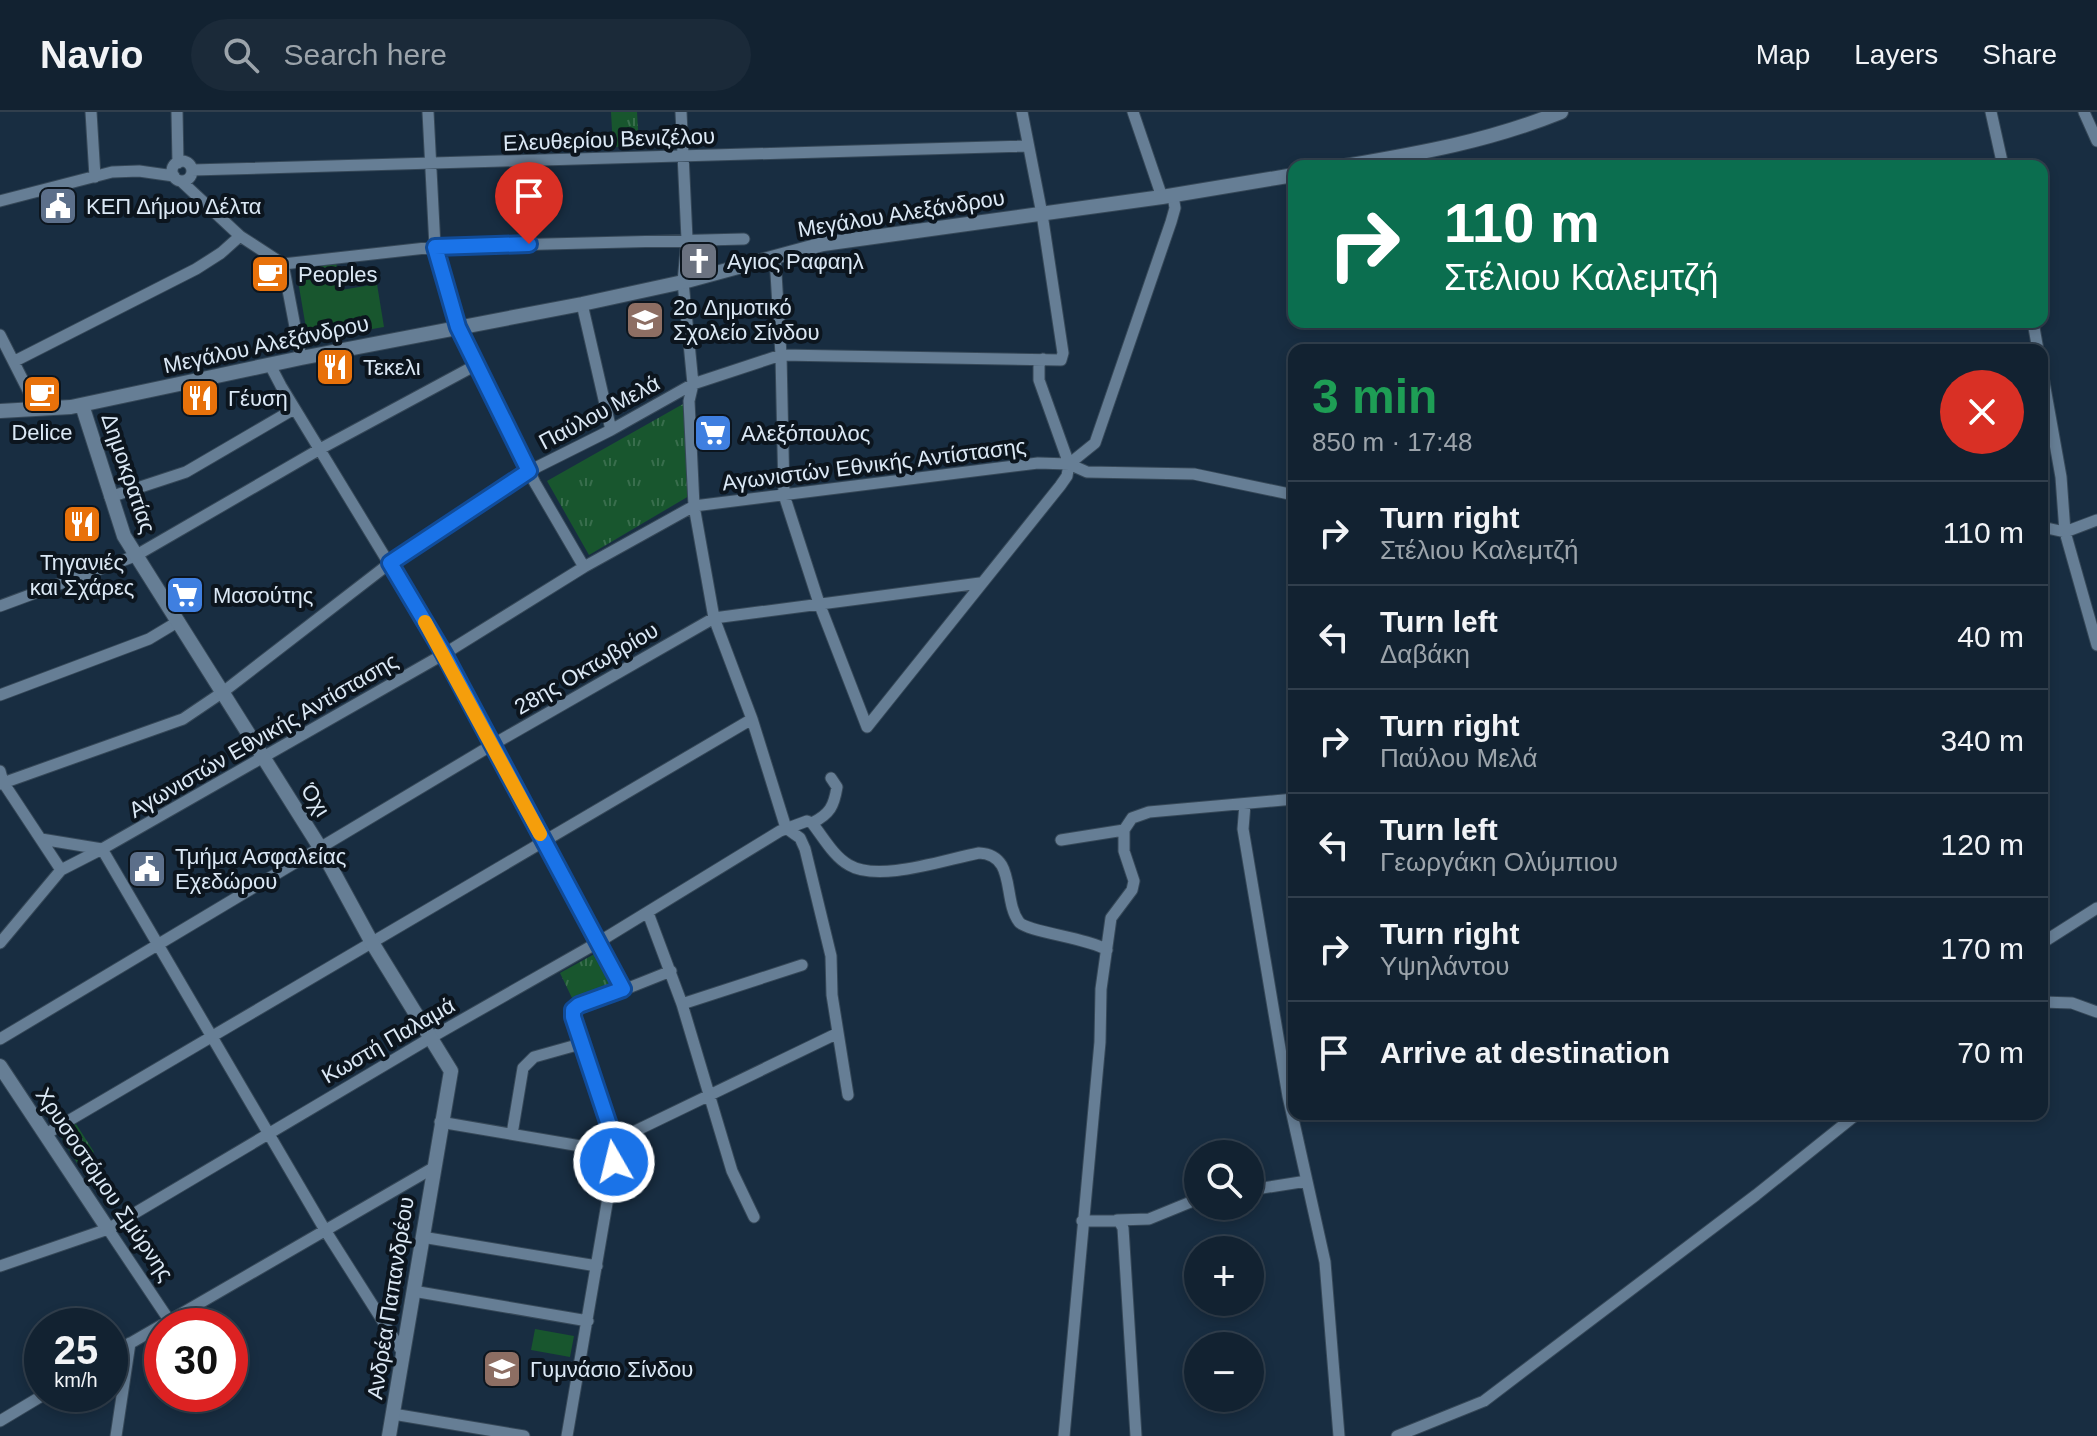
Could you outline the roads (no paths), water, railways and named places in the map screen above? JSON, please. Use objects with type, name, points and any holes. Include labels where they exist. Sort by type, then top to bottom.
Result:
[{"type":"street","points":[[91,112],[95,177]]},
{"type":"street","points":[[177,112],[178,163],[172,170],[177,179],[240,236],[283,264],[435,247],[744,239]]},
{"type":"street","points":[[428,112],[435,247],[458,327],[529,471],[584,567]]},
{"type":"street","points":[[681,112],[687,239],[683,282],[693,384],[689,401],[694,506],[714,618],[752,719],[786,828],[800,838],[805,849],[831,956],[832,995],[848,1095]]},
{"type":"street","points":[[1022,112],[1042,214]]},
{"type":"street","points":[[1069,464],[1095,443],[1175,208],[1133,112]]},
{"type":"street","points":[[1380,160],[1460,146],[1522,128],[1561,112]]},
{"type":"street","points":[[1991,112],[2002,160]]},
{"type":"street","points":[[2084,112],[2097,141]]},
{"type":"street","name":"Ελευθερίου Βενιζέλου","points":[[192,170],[1028,146]]},
{"type":"street","points":[[0,201],[112,172],[139,171],[177,179],[189,178],[192,170],[186,163],[178,163]]},
{"type":"street","name":"Μεγάλου Αλεξάνδρου","points":[[0,411],[82,405],[301,358],[582,304],[683,282],[823,244],[1168,196],[1288,176]]},
{"type":"street","name":"Παύλου Μελά","points":[[1,779],[183,719],[223,692],[390,563],[529,471],[693,384],[781,355],[1061,360],[1063,353],[1042,214]]},
{"type":"street","points":[[15,361],[196,269],[240,236]]},
{"type":"street","points":[[775,257],[784,495],[819,603],[867,727],[1067,476],[1069,464],[1039,380],[1039,364],[1043,359]]},
{"type":"street","points":[[283,264],[301,358]]},
{"type":"street","points":[[582,304],[611,430]]},
{"type":"street","points":[[0,335],[37,408]]},
{"type":"street","points":[[270,365],[444,654],[623,989]]},
{"type":"street","points":[[0,606],[135,556],[320,449],[476,365]]},
{"type":"street","points":[[2048,404],[2061,477],[2065,532],[2097,645]]},
{"type":"street","name":"Δημοκρατίας","points":[[82,405],[110,497],[123,534],[135,556]]},
{"type":"street","points":[[110,497],[186,472],[294,409]]},
{"type":"street","name":"Αγωνιστών Εθνικής Αντίστασης","points":[[0,943],[61,870],[444,654],[584,567],[694,506],[1038,463],[1069,464],[1087,472],[1194,474],[1288,494]]},
{"type":"street","points":[[2048,528],[2065,532],[2097,520]]},
{"type":"street","name":"Όχι","points":[[135,556],[321,849],[371,941],[451,1071],[433,1168]]},
{"type":"street","name":"28ης Οκτωβρίου","points":[[0,1039],[492,745],[714,618],[980,583]]},
{"type":"street","points":[[0,695],[149,639],[179,621]]},
{"type":"street","points":[[46,1134],[752,719]]},
{"type":"street","points":[[812,823],[826,816],[834,805],[837,787],[831,778]]},
{"type":"street","points":[[1,779],[61,870]]},
{"type":"street","points":[[1064,1436],[1100,1042],[1101,989],[1111,918],[1132,890],[1134,881],[1124,851],[1124,830],[1139,814],[1288,800]]},
{"type":"street","points":[[1245,804],[1243,829],[1288,1096]]},
{"type":"street","points":[[786,828],[807,821],[812,823],[839,858],[849,865],[871,872],[988,853],[996,857],[1005,869],[1014,911],[1022,925],[1096,943],[1107,950]]},
{"type":"street","name":"Κωστή Παλαμά","points":[[0,1266],[108,1229],[648,913],[786,828]]},
{"type":"street","points":[[1061,840],[1124,830]]},
{"type":"street","points":[[41,839],[102,849],[325,1230],[403,1353]]},
{"type":"street","points":[[2048,939],[2097,908]]},
{"type":"street","points":[[648,913],[682,1004],[732,1171],[754,1217]]},
{"type":"street","points":[[682,1004],[802,965]]},
{"type":"street","points":[[567,1436],[614,1162],[614,1140],[573,1010],[671,971]]},
{"type":"street","points":[[2048,1002],[2072,1003],[2097,1012]]},
{"type":"street","points":[[440,1122],[591,1150],[606,1146],[838,1033]]},
{"type":"street","points":[[512,1134],[523,1068],[527,1061],[584,1043]]},
{"type":"street","name":"Χρυσοστόμου Σμύρνης","points":[[0,1066],[161,1308]]},
{"type":"street","points":[[1293,1120],[1325,1262],[1339,1436]]},
{"type":"street","points":[[1397,1436],[1484,1401],[1756,1195],[1850,1120]]},
{"type":"street","points":[[196,1308],[433,1168]]},
{"type":"street","name":"Ανδρέα Παπανδρέου","points":[[389,1436],[433,1168]]},
{"type":"street","points":[[1264,1188],[1307,1181]]},
{"type":"street","points":[[1082,1221],[1149,1219],[1184,1205]]},
{"type":"street","points":[[1117,1220],[1123,1228],[1136,1436]]},
{"type":"street","points":[[422,1237],[597,1266]]},
{"type":"street","points":[[413,1291],[588,1321]]},
{"type":"street","points":[[116,1436],[130,1343],[144,1336]]},
{"type":"street","points":[[0,1421],[24,1407]]},
{"type":"street","points":[[393,1414],[524,1436]]},
{"type":"place","name":"ΚΕΠ Δήμου Δέλτα","points":[[58,206]]},
{"type":"place","name":"Αγιος Ραφαηλ","points":[[699,261]]},
{"type":"place","name":"Peoples","points":[[270,274]]},
{"type":"place","name":"2o Δημοτικό Σχολείο Σίνδου","points":[[645,320]]},
{"type":"place","name":"Τεκελι","points":[[335,367]]},
{"type":"place","name":"Delice","points":[[42,394]]},
{"type":"place","name":"Γέυση","points":[[200,398]]},
{"type":"place","name":"Αλεξόπουλος","points":[[713,433]]},
{"type":"place","name":"Τηγανιές και Σχάρες","points":[[82,524]]},
{"type":"place","name":"Μασούτης","points":[[185,595]]},
{"type":"place","name":"Τμήμα Ασφαλείας Εχεδώρου","points":[[147,869]]},
{"type":"place","name":"Γυμνάσιο Σίνδου","points":[[502,1369]]}]
